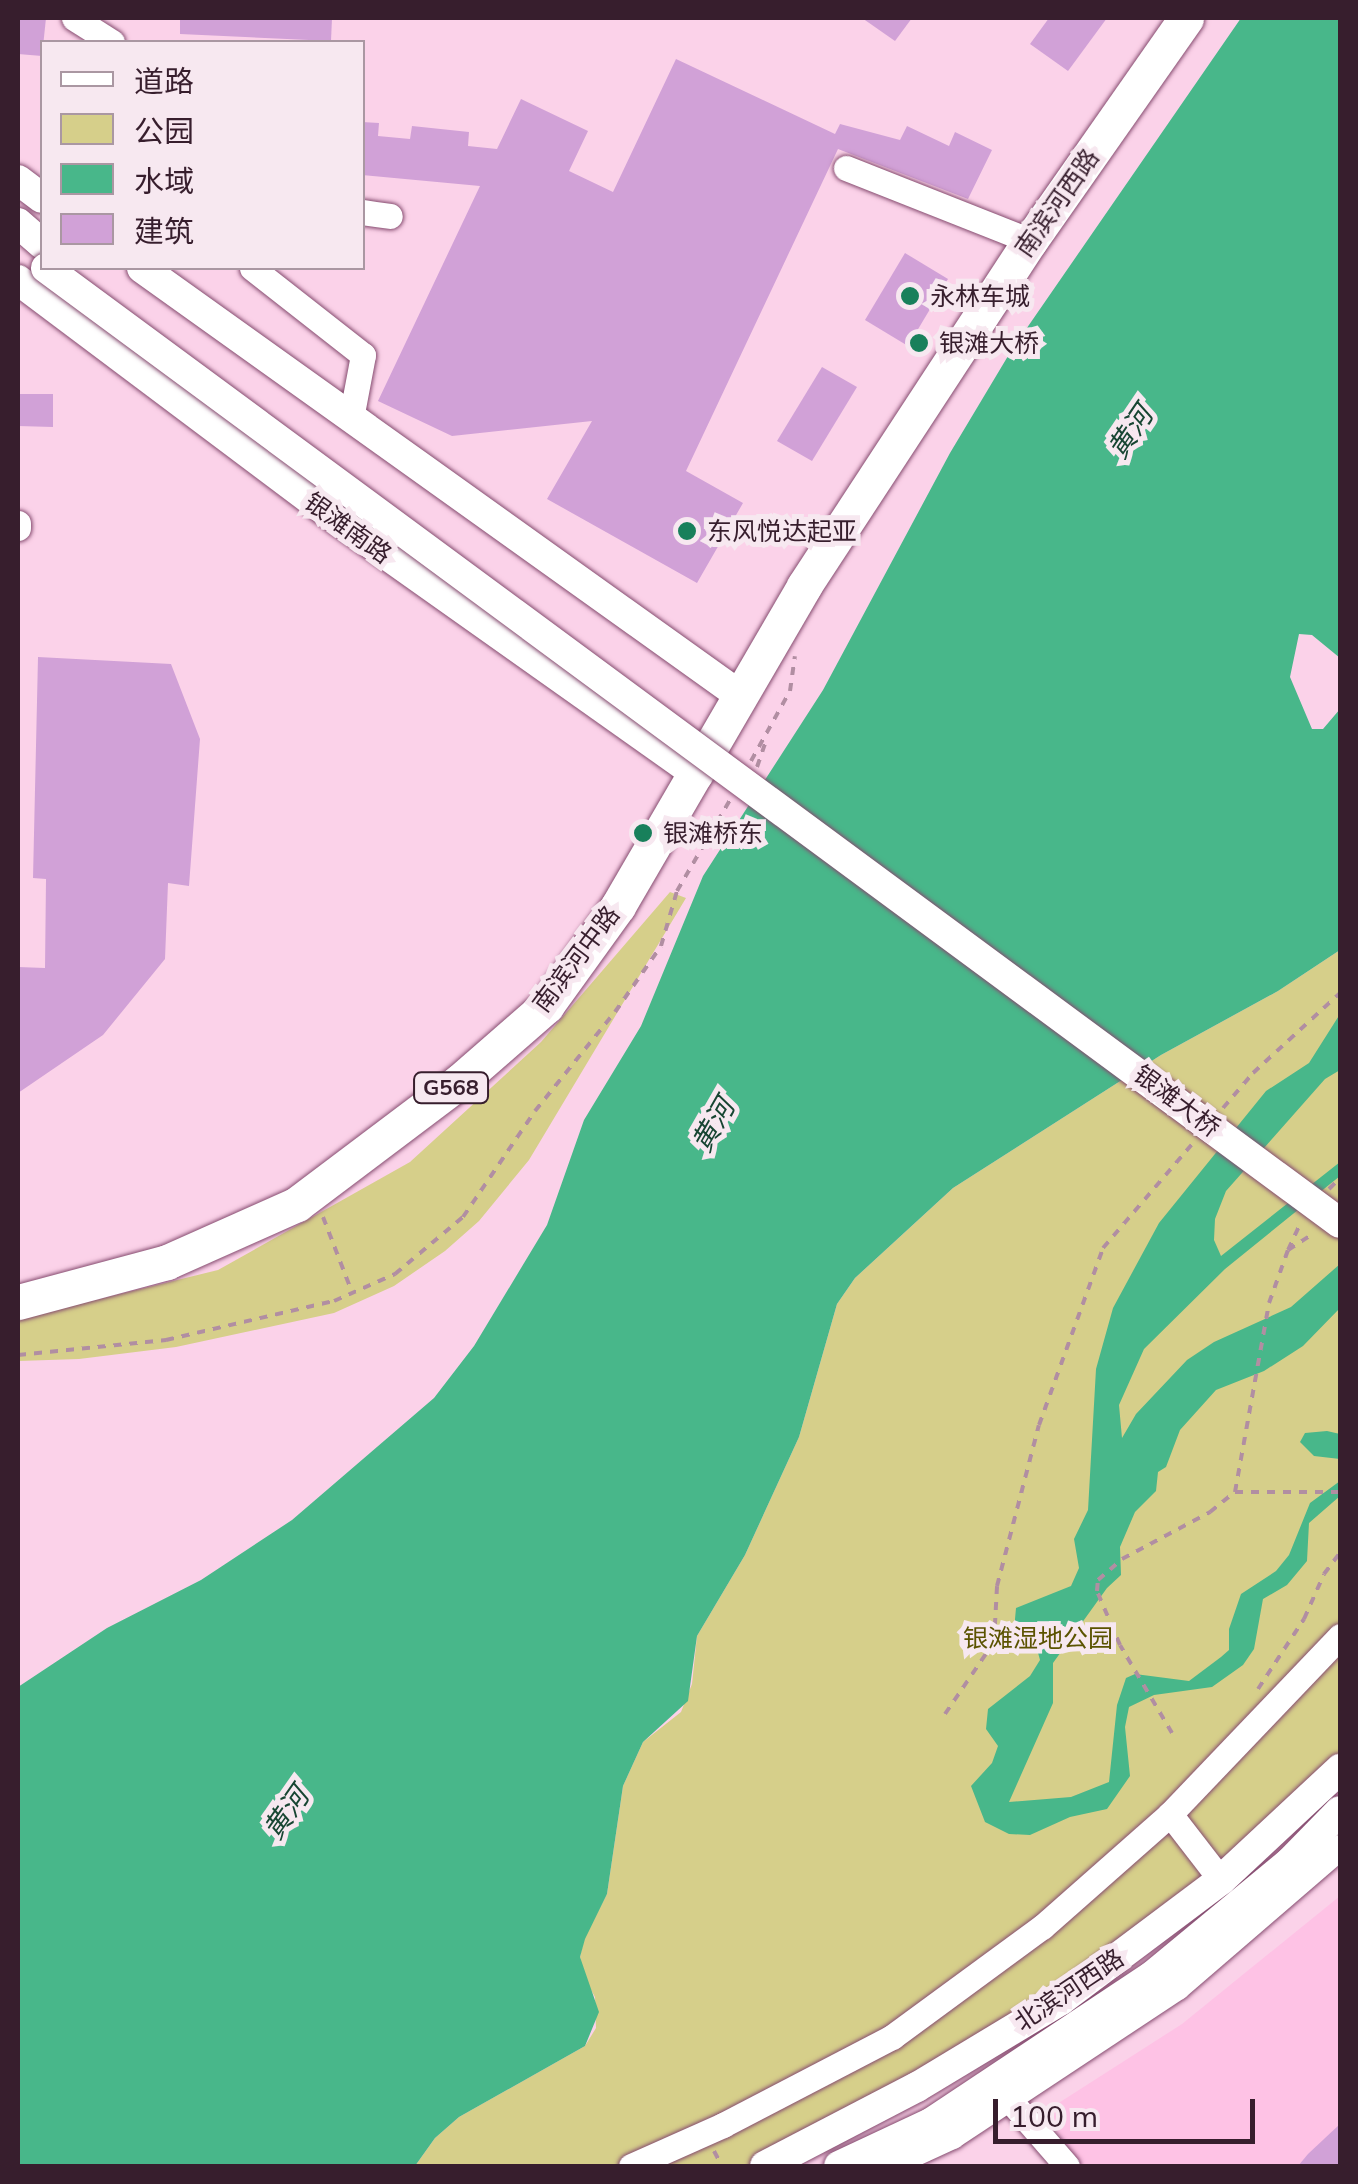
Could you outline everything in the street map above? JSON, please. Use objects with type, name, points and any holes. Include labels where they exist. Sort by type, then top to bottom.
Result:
[{"type":"highway","name":"南滨河西路","points":[[736,693],[1167,18]]},
{"type":"highway","name":"南滨河西路","points":[[1024,238],[1186,18]]},
{"type":"highway","name":"南滨河中路","points":[[18,1302],[166,1262],[314,1194],[459,1082],[546,1006],[618,906],[736,693]]},
{"type":"highway","name":"南滨河中路","points":[[18,1285],[160,1248],[290,1188],[450,1071],[536,984],[604,896],[691,771]]},
{"type":"main road","points":[[18,180],[40,196]]},
{"type":"main road","name":"银滩大桥","points":[[61,270],[1328,1227]]},
{"type":"main road","name":"银滩大桥","points":[[78,270],[1340,1202]]},
{"type":"main road","points":[[145,270],[352,414],[736,693]]},
{"type":"main road","name":"银滩南路","points":[[18,280],[338,522],[691,771]]},
{"type":"main road","name":"北滨河西路","points":[[765,2166],[916,2087],[1060,2000],[1221,1880],[1340,1769]]},
{"type":"main road","name":"北滨河西路","points":[[840,2166],[1001,2090],[1152,1977],[1290,1862],[1340,1811]]},
{"type":"street","points":[[74,18],[109,40]]},
{"type":"street","points":[[846,168],[1024,238]]},
{"type":"street","points":[[365,212],[390,216]]},
{"type":"street","points":[[255,270],[363,355],[352,414]]},
{"type":"street","points":[[631,2166],[723,2125],[892,2037],[1042,1927],[1170,1814],[1340,1636]]},
{"type":"street","points":[[1170,1814],[1221,1880]]},
{"type":"street","points":[[888,2166],[952,2136],[1001,2090],[1177,1987],[1340,1847]]},
{"type":"street","points":[[1001,2090],[1067,2166]]},
{"type":"path","points":[[757,768],[772,724]]},
{"type":"path","points":[[1216,1116],[1253,1073],[1340,992]]},
{"type":"path","points":[[945,1714],[994,1642],[996,1586],[1039,1425],[1103,1248],[1203,1131]]},
{"type":"path","points":[[314,1194],[352,1293]]},
{"type":"path","points":[[1172,1733],[1120,1646],[1097,1591],[1098,1580],[1122,1558],[1210,1512],[1234,1492],[1269,1303],[1288,1250],[1328,1227]]},
{"type":"path","points":[[1234,1492],[1340,1492]]},
{"type":"path","points":[[1257,1690],[1304,1620],[1324,1574],[1340,1553]]},
{"type":"shaded area","points":[[1340,1896],[1340,2166],[1082,2166],[1043,2113],[1182,2024]]},
{"type":"green space","points":[[670,892],[686,898],[529,1160],[479,1221],[445,1251],[394,1286],[334,1313],[176,1347],[79,1359],[18,1361],[18,1319],[218,1270],[410,1162],[541,1042]]},
{"type":"green space","name":"银滩湿地公园","points":[[1340,950],[1340,1769],[1061,2000],[765,2166],[415,2166],[435,2138],[459,2117],[585,2046],[596,2028],[595,1997],[584,1978],[580,1957],[584,1939],[607,1894],[623,1786],[643,1742],[681,1712],[692,1684],[697,1636],[745,1555],[799,1437],[837,1304],[855,1278],[953,1188],[1161,1055],[1278,991]]},
{"type":"water","name":"黄河","points":[[1241,18],[1340,18],[1340,658],[1312,635],[1299,634],[1290,677],[1312,729],[1323,729],[1340,709],[1340,950],[1278,991],[1161,1055],[953,1188],[855,1278],[837,1304],[799,1437],[745,1555],[697,1636],[688,1701],[643,1742],[623,1786],[607,1894],[580,1957],[599,2012],[585,2046],[459,2117],[435,2138],[415,2166],[18,2166],[18,1687],[107,1628],[201,1580],[292,1520],[434,1398],[474,1346],[547,1225],[584,1120],[641,1026],[703,876],[823,690],[950,453],[1011,351]]},
{"type":"water","points":[[1340,1014],[1340,1070],[1325,1079],[1226,1191],[1215,1219],[1214,1240],[1221,1256],[1340,1162],[1340,1176],[1225,1269],[1144,1349],[1119,1405],[1122,1438],[1136,1414],[1187,1360],[1214,1342],[1291,1307],[1340,1264],[1340,1308],[1303,1346],[1264,1371],[1216,1390],[1180,1430],[1166,1467],[1158,1472],[1156,1491],[1135,1512],[1120,1547],[1121,1575],[1107,1588],[1053,1663],[1053,1703],[1009,1802],[1071,1797],[1109,1782],[1117,1705],[1126,1678],[1135,1674],[1189,1681],[1221,1657],[1229,1650],[1229,1629],[1241,1594],[1276,1571],[1289,1555],[1310,1503],[1340,1481],[1340,1496],[1309,1523],[1307,1561],[1287,1585],[1263,1599],[1254,1649],[1243,1665],[1212,1687],[1154,1695],[1129,1707],[1125,1727],[1130,1776],[1107,1809],[1070,1817],[1030,1835],[1009,1834],[985,1822],[971,1786],[992,1763],[998,1746],[986,1729],[988,1709],[1030,1676],[1040,1660],[1037,1649],[1014,1630],[1016,1608],[1071,1586],[1079,1568],[1074,1539],[1088,1510],[1096,1369],[1113,1308],[1159,1223],[1266,1091],[1309,1063]]},
{"type":"water","points":[[1305,1433],[1340,1434],[1340,1459],[1314,1456],[1300,1442]]},
{"type":"building","points":[[18,18],[46,18],[40,56],[18,54]]},
{"type":"building","points":[[180,18],[332,18],[331,40],[180,34]]},
{"type":"building","points":[[862,18],[912,18],[895,41]]},
{"type":"building","points":[[1049,18],[1107,18],[1068,71],[1030,44]]},
{"type":"building","points":[[676,59],[835,134],[840,124],[900,140],[907,126],[949,146],[955,132],[992,150],[968,199],[838,149],[686,471],[743,503],[697,583],[547,499],[592,421],[452,436],[378,401],[480,186],[365,175],[365,122],[379,123],[378,136],[410,139],[412,126],[469,132],[468,146],[497,149],[521,99],[588,131],[569,171],[613,192]]},
{"type":"building","points":[[905,253],[948,279],[908,346],[865,320]]},
{"type":"building","points":[[822,367],[857,387],[812,461],[777,441]]},
{"type":"building","points":[[18,394],[53,394],[53,427],[18,426]]},
{"type":"building","points":[[38,657],[171,664],[200,739],[189,886],[168,883],[165,959],[103,1035],[18,1093],[18,967],[45,968],[46,879],[33,878]]},
{"type":"building","points":[[1340,2124],[1340,2166],[1298,2166],[1308,2154]]},
{"type":"place","name":"永林车城","points":[[910,296]]},
{"type":"place","name":"银滩大桥","points":[[919,343]]},
{"type":"place","name":"东风悦达起亚","points":[[687,531]]},
{"type":"place","name":"银滩桥东","points":[[643,833]]}]
